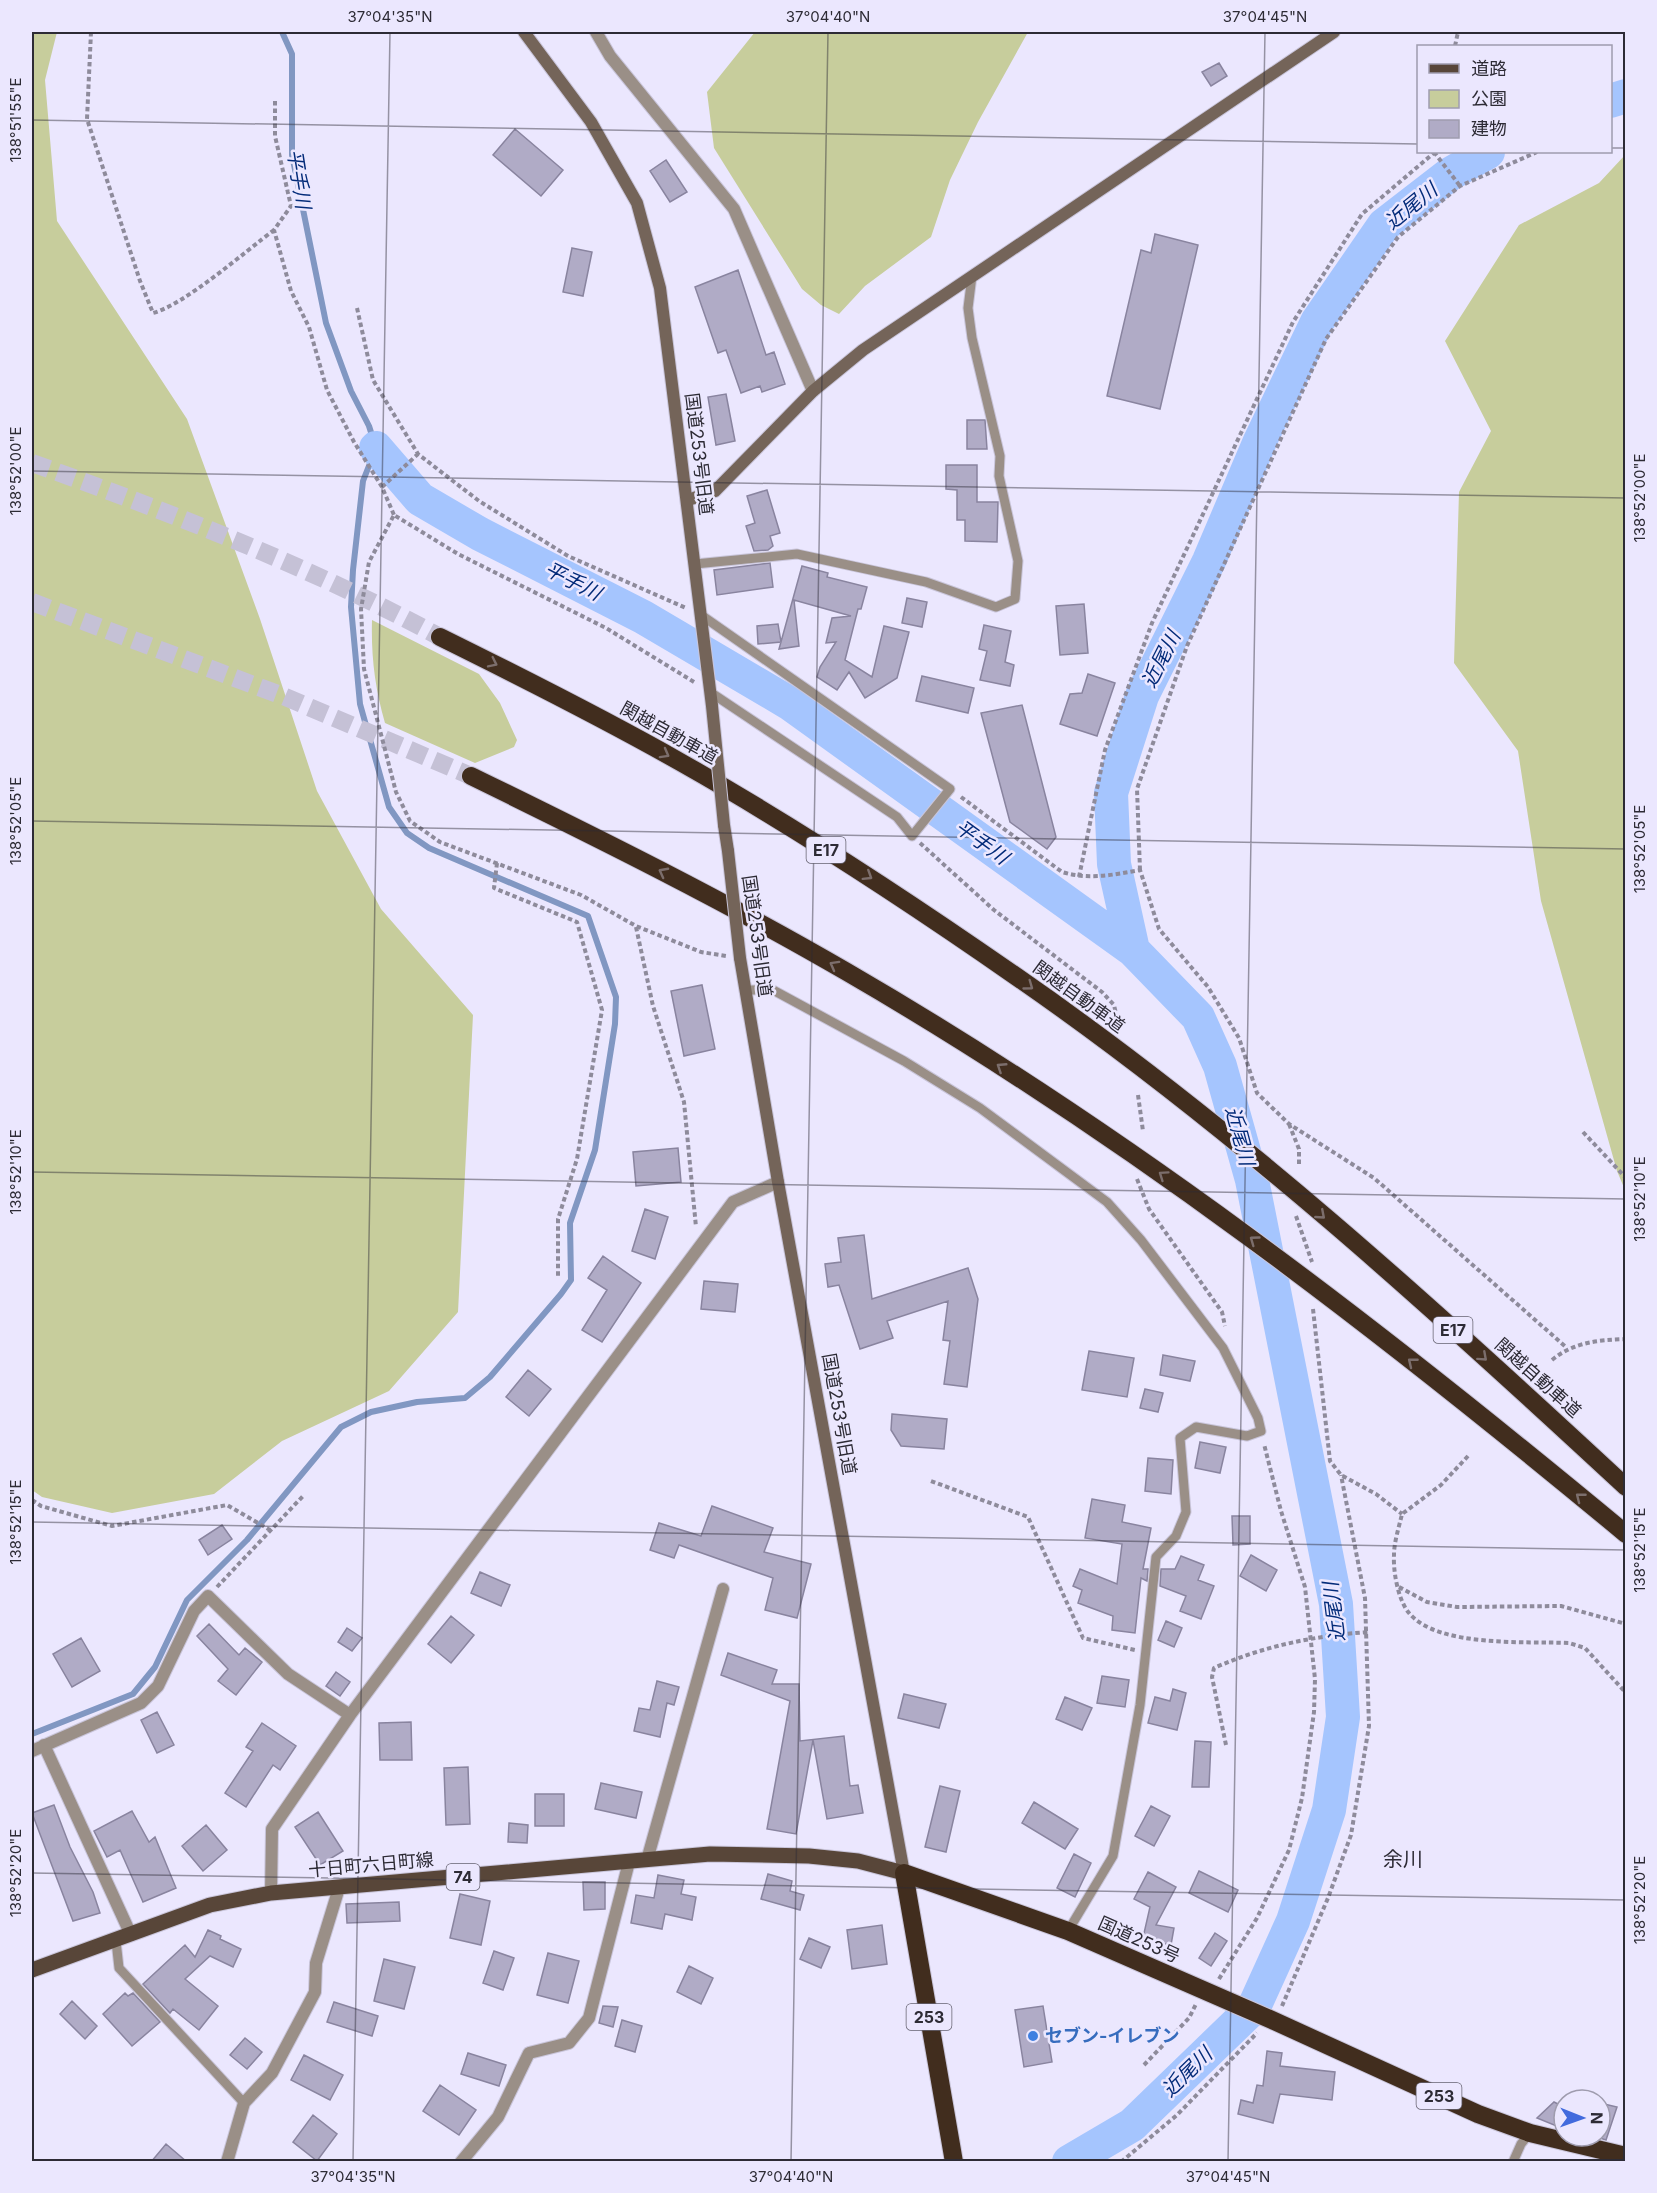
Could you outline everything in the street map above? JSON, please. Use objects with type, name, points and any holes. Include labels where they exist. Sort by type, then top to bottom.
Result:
[{"type":"highway","name":"関越自動車道","points":[[440,637],[682,763],[864,873],[1017,977],[1277,1176],[1436,1314],[1626,1487]]},
{"type":"highway","points":[[471,776],[656,869],[847,972],[1066,1109],[1211,1209],[1305,1268],[1626,1534]]},
{"type":"highway","name":"国道253号","points":[[904,1873],[1068,1931],[1478,2114],[1530,2133],[1626,2156]]},
{"type":"highway","name":"253","points":[[904,1873],[954,2162]]},
{"type":"main road","name":"十日町六日町線","points":[[32,1970],[210,1905],[271,1893],[710,1854],[809,1856],[858,1861],[904,1873]]},
{"type":"street","name":"国道253号旧道","points":[[524,32],[591,122],[637,203],[660,288],[688,500],[740,958],[778,1182],[904,1873]]},
{"type":"street","points":[[596,32],[610,56],[734,209],[813,392]]},
{"type":"street","points":[[688,500],[715,491],[813,392],[863,350],[1334,32]]},
{"type":"street","points":[[271,1893],[272,1829],[350,1715],[733,1202],[778,1182]]},
{"type":"street","points":[[647,1860],[723,1589]]},
{"type":"street","points":[[32,1751],[141,1703],[159,1686],[194,1611],[208,1596],[288,1674],[350,1715]]},
{"type":"street","points":[[44,1745],[131,1935]]},
{"type":"street","points":[[461,2162],[498,2117],[529,2053],[569,2043],[589,2018],[629,1862]]},
{"type":"street","points":[[227,2162],[244,2103],[272,2073],[315,1992],[316,1963],[339,1887]]},
{"type":"lane","points":[[695,564],[796,554],[926,582],[996,607],[1015,599],[1018,561],[999,476],[1000,456],[968,308],[972,276]]},
{"type":"lane","points":[[701,621],[948,791],[912,836],[897,817],[710,692]]},
{"type":"lane","points":[[746,990],[772,990],[904,1060],[980,1108],[1107,1202],[1141,1240],[1223,1348],[1258,1418],[1261,1431],[1247,1436],[1196,1426],[1180,1438],[1186,1512],[1176,1536],[1156,1557],[1140,1705],[1113,1856],[1068,1931]]},
{"type":"lane","points":[[116,1941],[119,1968],[244,2103]]},
{"type":"lane","points":[[1513,2162],[1521,2144],[1530,2133]]},
{"type":"path","points":[[91,32],[87,119],[140,281],[153,313],[163,310],[197,288],[274,230],[291,206],[275,136],[275,101]]},
{"type":"path","points":[[1079,877],[1105,750],[1152,623],[1293,322],[1362,214],[1433,153]]},
{"type":"path","points":[[1435,153],[1460,186]]},
{"type":"path","points":[[1535,153],[1460,186],[1398,237],[1326,339],[1187,646],[1137,789],[1140,870],[1159,930],[1209,987],[1239,1038],[1257,1093],[1289,1124],[1374,1178],[1567,1348]]},
{"type":"path","points":[[274,230],[291,291],[309,327],[327,390],[354,442],[382,487],[394,515],[458,554],[606,628],[710,692]]},
{"type":"path","points":[[357,308],[373,380],[418,454],[479,501],[568,556],[701,621]]},
{"type":"path","points":[[382,487],[418,454]]},
{"type":"path","points":[[394,515],[369,562],[361,609],[364,669],[396,792],[410,820],[440,842],[581,895],[636,926],[701,952],[740,958]]},
{"type":"path","points":[[948,791],[1062,872],[1079,877],[1095,877],[1140,870]]},
{"type":"path","points":[[912,836],[994,910],[1102,992],[1114,1005],[1117,1018]]},
{"type":"path","points":[[497,863],[494,888],[578,922],[602,1010],[577,1159],[558,1219],[558,1278]]},
{"type":"path","points":[[636,926],[654,1006],[684,1102],[698,1248]]},
{"type":"path","points":[[1138,1095],[1143,1131]]},
{"type":"path","points":[[1289,1124],[1299,1149],[1299,1167]]},
{"type":"path","points":[[1583,1132],[1626,1178]]},
{"type":"path","points":[[1137,1179],[1149,1209],[1222,1312],[1225,1328],[1223,1348]]},
{"type":"path","points":[[1295,1212],[1305,1268]]},
{"type":"path","points":[[1313,1309],[1330,1461],[1341,1475],[1376,1494],[1402,1514]]},
{"type":"path","points":[[1552,1360],[1567,1348],[1600,1340],[1626,1339]]},
{"type":"path","points":[[1144,2065],[1209,1994],[1257,1918],[1289,1850],[1302,1798],[1314,1712],[1311,1637],[1305,1587],[1281,1511],[1261,1431]]},
{"type":"path","points":[[1468,1456],[1441,1485],[1402,1514],[1394,1555],[1398,1587],[1408,1612],[1425,1626],[1459,1638],[1569,1642],[1585,1648],[1626,1693]]},
{"type":"path","points":[[1121,2162],[1177,2115],[1286,2000],[1351,1835],[1369,1726],[1365,1598],[1341,1475]]},
{"type":"path","points":[[931,1481],[1028,1517],[1083,1638],[1144,1652]]},
{"type":"path","points":[[208,1596],[303,1496]]},
{"type":"path","points":[[32,1500],[41,1506],[111,1526],[227,1505],[270,1530]]},
{"type":"path","points":[[1398,1587],[1427,1602],[1457,1607],[1562,1606],[1626,1624]]},
{"type":"path","points":[[1226,1745],[1212,1677],[1214,1668],[1255,1651],[1311,1637],[1365,1632]]},
{"type":"green space","points":[[32,32],[57,32],[45,80],[57,221],[187,419],[260,619],[317,791],[381,909],[473,1015],[458,1312],[389,1391],[282,1441],[214,1494],[112,1513],[42,1497],[32,1490]]},
{"type":"green space","points":[[755,32],[1028,32],[978,122],[950,180],[931,237],[865,286],[839,314],[821,305],[802,289],[714,148],[707,92]]},
{"type":"green space","points":[[1625,155],[1625,1190],[1617,1171],[1541,901],[1518,751],[1454,663],[1459,492],[1491,431],[1445,341],[1519,225],[1599,183]]},
{"type":"green space","points":[[372,620],[479,674],[500,703],[517,740],[514,747],[475,763],[385,723],[374,672]]},
{"type":"building","points":[[1219,63],[1227,76],[1211,86],[1202,72]]},
{"type":"building","points":[[515,129],[563,170],[541,196],[493,155]]},
{"type":"building","points":[[666,160],[687,192],[670,202],[650,171]]},
{"type":"building","points":[[1155,234],[1198,245],[1160,409],[1107,396],[1141,250],[1151,253]]},
{"type":"building","points":[[572,248],[592,252],[583,296],[563,292]]},
{"type":"building","points":[[738,270],[766,355],[774,352],[785,384],[762,392],[760,386],[741,393],[726,350],[718,353],[695,287]]},
{"type":"building","points":[[726,394],[735,441],[716,445],[708,397]]},
{"type":"building","points":[[967,420],[985,420],[987,449],[967,449]]},
{"type":"building","points":[[946,465],[977,465],[977,502],[998,502],[997,542],[965,541],[965,520],[957,520],[957,490],[946,489]]},
{"type":"building","points":[[767,490],[780,533],[770,536],[773,546],[768,550],[754,551],[746,526],[755,523],[747,496]]},
{"type":"building","points":[[770,563],[773,587],[717,595],[714,570]]},
{"type":"building","points":[[802,566],[828,573],[827,577],[867,587],[861,609],[858,609],[845,660],[872,677],[884,626],[909,632],[897,678],[865,698],[849,672],[837,690],[817,677],[820,667],[836,642],[826,643],[832,618],[851,616],[794,600],[799,646],[779,649]]},
{"type":"building","points":[[907,598],[927,602],[922,627],[902,623]]},
{"type":"building","points":[[1084,604],[1088,653],[1060,655],[1056,606]]},
{"type":"building","points":[[778,624],[781,642],[758,644],[757,626]]},
{"type":"building","points":[[984,625],[1011,631],[1005,662],[1014,665],[1010,686],[980,680],[987,651],[979,649]]},
{"type":"building","points":[[1088,674],[1115,683],[1097,736],[1060,724],[1070,694],[1082,693]]},
{"type":"building","points":[[922,676],[974,688],[968,713],[916,701]]},
{"type":"building","points":[[1022,705],[1056,837],[1047,849],[1010,822],[981,713]]},
{"type":"building","points":[[702,985],[715,1049],[684,1056],[671,991]]},
{"type":"building","points":[[678,1148],[681,1182],[636,1186],[633,1152]]},
{"type":"building","points":[[645,1209],[668,1217],[655,1259],[632,1251]]},
{"type":"building","points":[[864,1235],[872,1299],[968,1268],[978,1299],[967,1387],[944,1384],[950,1341],[943,1340],[948,1301],[887,1321],[893,1338],[860,1349],[839,1285],[828,1287],[825,1264],[841,1262],[838,1238]]},
{"type":"building","points":[[603,1256],[641,1283],[602,1342],[582,1330],[607,1290],[588,1278]]},
{"type":"building","points":[[704,1281],[738,1284],[735,1312],[701,1309]]},
{"type":"building","points":[[1089,1351],[1134,1358],[1127,1397],[1082,1390]]},
{"type":"building","points":[[1163,1355],[1195,1361],[1190,1381],[1160,1375]]},
{"type":"building","points":[[528,1370],[551,1389],[529,1416],[506,1397]]},
{"type":"building","points":[[1145,1389],[1163,1393],[1158,1412],[1140,1408]]},
{"type":"building","points":[[892,1414],[947,1419],[944,1449],[901,1446],[891,1430]]},
{"type":"building","points":[[1200,1442],[1226,1447],[1220,1473],[1195,1468]]},
{"type":"building","points":[[1148,1458],[1173,1460],[1171,1494],[1145,1491]]},
{"type":"building","points":[[1092,1499],[1125,1505],[1122,1522],[1151,1528],[1143,1569],[1148,1569],[1147,1581],[1141,1578],[1135,1633],[1112,1630],[1113,1616],[1078,1603],[1082,1590],[1073,1586],[1080,1569],[1117,1584],[1122,1544],[1085,1538]]},
{"type":"building","points":[[712,1506],[773,1528],[764,1552],[811,1564],[797,1618],[765,1610],[773,1578],[679,1545],[674,1558],[650,1550],[659,1523],[701,1536]]},
{"type":"building","points":[[1232,1516],[1250,1516],[1250,1544],[1233,1545]]},
{"type":"building","points":[[222,1525],[232,1539],[208,1555],[199,1540]]},
{"type":"building","points":[[1251,1555],[1277,1570],[1266,1591],[1240,1576]]},
{"type":"building","points":[[1181,1556],[1204,1565],[1198,1580],[1214,1586],[1201,1619],[1180,1611],[1186,1596],[1160,1586],[1161,1569],[1175,1569]]},
{"type":"building","points":[[480,1572],[510,1585],[501,1606],[471,1593]]},
{"type":"building","points":[[451,1616],[474,1635],[451,1663],[428,1644]]},
{"type":"building","points":[[1166,1621],[1182,1628],[1174,1647],[1158,1640]]},
{"type":"building","points":[[209,1624],[239,1655],[245,1648],[262,1662],[236,1695],[218,1681],[228,1669],[197,1636]]},
{"type":"building","points":[[347,1628],[362,1638],[352,1651],[338,1642]]},
{"type":"building","points":[[81,1638],[100,1671],[72,1687],[53,1654]]},
{"type":"building","points":[[728,1653],[777,1670],[772,1684],[799,1684],[800,1741],[844,1736],[850,1786],[858,1785],[863,1813],[827,1819],[813,1740],[796,1834],[767,1829],[790,1701],[721,1675]]},
{"type":"building","points":[[336,1672],[350,1682],[340,1696],[326,1686]]},
{"type":"building","points":[[1102,1676],[1129,1680],[1125,1707],[1097,1703]]},
{"type":"building","points":[[657,1681],[679,1687],[674,1705],[667,1703],[660,1737],[634,1731],[639,1708],[650,1710]]},
{"type":"building","points":[[1173,1689],[1186,1693],[1177,1730],[1148,1723],[1155,1697],[1170,1701]]},
{"type":"building","points":[[904,1694],[946,1704],[939,1728],[898,1718]]},
{"type":"building","points":[[1065,1697],[1092,1708],[1082,1730],[1056,1719]]},
{"type":"building","points":[[157,1712],[174,1745],[157,1753],[141,1720]]},
{"type":"building","points":[[411,1722],[412,1760],[380,1760],[379,1723]]},
{"type":"building","points":[[262,1723],[296,1746],[280,1770],[273,1765],[246,1807],[225,1793],[253,1751],[246,1747]]},
{"type":"building","points":[[1195,1741],[1211,1742],[1209,1787],[1192,1787]]},
{"type":"building","points":[[468,1767],[470,1824],[446,1825],[444,1768]]},
{"type":"building","points":[[601,1783],[642,1792],[636,1818],[595,1809]]},
{"type":"building","points":[[940,1786],[960,1791],[946,1852],[925,1847]]},
{"type":"building","points":[[535,1794],[564,1794],[564,1826],[535,1826]]},
{"type":"building","points":[[1034,1802],[1078,1829],[1065,1849],[1022,1823]]},
{"type":"building","points":[[54,1805],[100,1913],[73,1921],[32,1813]]},
{"type":"building","points":[[1151,1806],[1170,1816],[1154,1846],[1135,1836]]},
{"type":"building","points":[[132,1811],[149,1842],[155,1837],[176,1888],[143,1902],[120,1850],[107,1857],[94,1831]]},
{"type":"building","points":[[318,1812],[343,1851],[320,1865],[295,1827]]},
{"type":"building","points":[[509,1823],[528,1825],[527,1843],[508,1842]]},
{"type":"building","points":[[206,1825],[227,1850],[203,1871],[182,1846]]},
{"type":"building","points":[[1074,1854],[1091,1863],[1075,1897],[1057,1888]]},
{"type":"building","points":[[1199,1871],[1238,1890],[1228,1912],[1189,1893]]},
{"type":"building","points":[[1148,1872],[1176,1887],[1156,1925],[1174,1928],[1171,1945],[1142,1942],[1150,1907],[1134,1899]]},
{"type":"building","points":[[768,1874],[792,1881],[790,1891],[804,1895],[800,1910],[761,1899]]},
{"type":"building","points":[[658,1875],[684,1880],[681,1894],[696,1897],[692,1920],[665,1914],[662,1929],[631,1923],[636,1895],[654,1898]]},
{"type":"building","points":[[583,1882],[605,1882],[605,1909],[584,1910]]},
{"type":"building","points":[[460,1894],[490,1901],[481,1945],[450,1938]]},
{"type":"building","points":[[399,1902],[400,1921],[347,1923],[346,1904]]},
{"type":"building","points":[[882,1925],[887,1964],[852,1969],[847,1930]]},
{"type":"building","points":[[208,1930],[221,1936],[220,1939],[241,1949],[233,1967],[210,1956],[185,1979],[218,2006],[199,2030],[173,2009],[170,2013],[143,1984],[185,1945],[195,1957]]},
{"type":"building","points":[[1215,1933],[1227,1941],[1211,1966],[1199,1958]]},
{"type":"building","points":[[809,1938],[830,1947],[821,1968],[800,1959]]},
{"type":"building","points":[[494,1951],[514,1958],[503,1990],[483,1983]]},
{"type":"building","points":[[548,1953],[579,1961],[568,2003],[537,1995]]},
{"type":"building","points":[[384,1959],[415,1967],[404,2009],[374,2001]]},
{"type":"building","points":[[689,1966],[713,1978],[701,2004],[677,1992]]},
{"type":"building","points":[[125,1993],[128,1996],[133,1993],[160,2022],[132,2046],[103,2014]]},
{"type":"building","points":[[72,2001],[97,2026],[85,2039],[60,2014]]},
{"type":"building","points":[[334,2002],[378,2016],[372,2036],[327,2022]]},
{"type":"building","points":[[603,2006],[618,2007],[613,2027],[599,2023]]},
{"type":"building","name":"セブン-イレブン","points":[[1043,2006],[1052,2062],[1024,2067],[1015,2010]]},
{"type":"building","points":[[622,2020],[642,2026],[635,2052],[615,2046]]},
{"type":"building","points":[[245,2038],[262,2052],[247,2069],[230,2055]]},
{"type":"building","points":[[1267,2051],[1282,2053],[1280,2066],[1335,2072],[1332,2100],[1280,2094],[1273,2123],[1238,2114],[1241,2100],[1253,2103],[1257,2085],[1263,2086]]},
{"type":"building","points":[[468,2053],[506,2065],[499,2086],[461,2074]]},
{"type":"building","points":[[304,2055],[343,2075],[330,2100],[291,2080]]},
{"type":"building","points":[[440,2085],[476,2110],[459,2135],[423,2111]]},
{"type":"building","points":[[1552,2104],[1552,2124],[1537,2118]]},
{"type":"building","points":[[1612,2106],[1617,2107],[1612,2122]]},
{"type":"building","points":[[313,2115],[337,2134],[317,2161],[293,2142]]},
{"type":"building","points":[[166,2144],[187,2162],[151,2162]]},
{"type":"waterway","points":[[32,1734],[133,1694],[155,1667],[187,1600],[247,1540],[341,1427],[371,1412],[417,1402],[465,1398],[490,1377],[561,1294],[571,1280],[570,1223],[595,1150],[615,1024],[616,997],[588,916],[429,848],[407,833],[389,807],[360,704],[351,607],[363,481],[376,448],[369,426],[351,391],[326,323],[292,155],[292,54],[282,32]]},
{"type":"waterway","name":"近尾川","points":[[1612,100],[1626,96]]},
{"type":"waterway","name":"近尾川","points":[[1069,2162],[1132,2125],[1254,2007],[1293,1921],[1329,1810],[1343,1717],[1336,1604],[1252,1180],[1220,1066],[1198,1017],[1133,950],[1114,864],[1111,793],[1142,696],[1209,561],[1260,441],[1317,322],[1384,225],[1450,174],[1486,153]]},
{"type":"waterway","name":"平手川","points":[[376,448],[420,499],[480,534],[643,617],[789,703],[1133,950]]},
{"type":"tunnel","points":[[32,463],[239,542],[341,587],[440,637]]},
{"type":"tunnel","points":[[32,602],[283,696],[471,776]]},
{"type":"place","name":"セブン-イレブン","points":[[1033,2036]]},
{"type":"district","name":"余川","points":[[1403,1859]]}]
